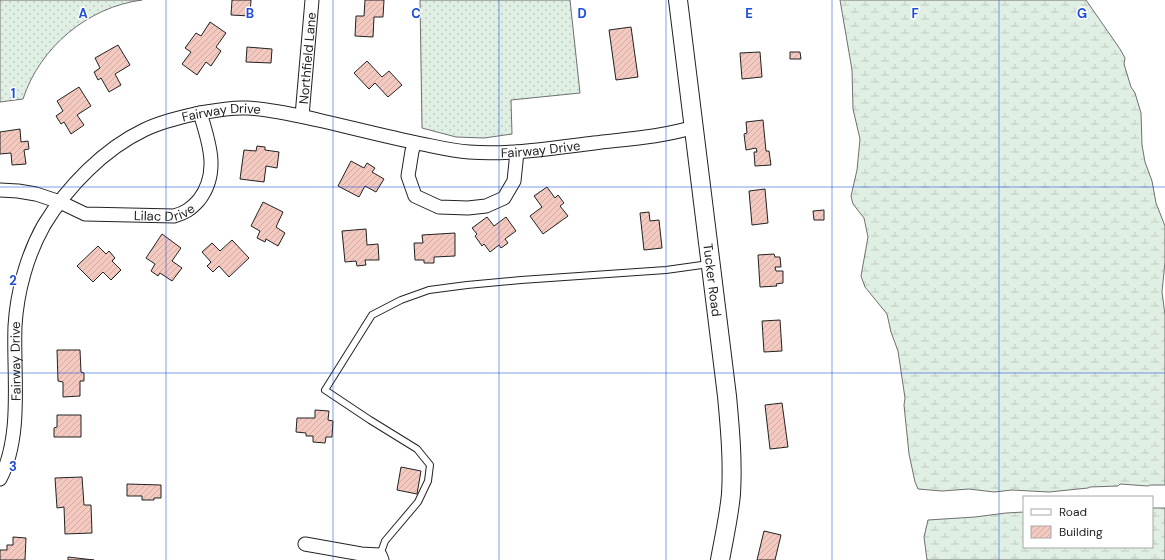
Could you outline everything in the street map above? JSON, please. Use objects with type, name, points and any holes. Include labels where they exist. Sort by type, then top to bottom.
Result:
[{"type":"main road","name":"Tucker Road","points":[[678,0],[727,396],[731,458],[729,505],[720,560]]},
{"type":"street","name":"Northfield Lane","points":[[302,116],[312,0]]},
{"type":"street","name":"Fairway Drive","points":[[0,478],[9,452],[14,420],[15,327],[18,300],[26,268],[32,252],[44,226],[60,202],[99,160],[120,143],[145,129],[200,113],[231,108],[247,108],[302,116],[415,143],[468,152],[494,153],[517,152],[647,137],[694,127]]},
{"type":"street","name":"Lilac Drive","points":[[0,190],[36,194],[60,202],[85,214],[174,216],[183,214],[200,198],[211,176],[212,167],[210,149],[200,113]]},
{"type":"street","points":[[415,143],[412,151],[408,176],[415,196],[439,207],[468,208],[486,206],[504,198],[514,181],[517,152]]},
{"type":"street","points":[[306,544],[381,558]]},
{"type":"lane","points":[[381,558],[385,541],[418,502],[428,481],[430,465],[418,449],[370,420],[325,390],[372,315],[401,300],[430,290],[521,280],[666,270],[711,264]]},
{"type":"green space","points":[[0,0],[142,0],[122,4],[103,11],[85,21],[54,47],[41,63],[31,80],[23,99],[0,102]]},
{"type":"green space","points":[[420,0],[570,0],[580,93],[511,100],[512,134],[484,138],[456,137],[422,128]]},
{"type":"green space","points":[[840,0],[1086,0],[1120,49],[1125,58],[1124,64],[1141,113],[1142,145],[1145,162],[1152,181],[1156,203],[1165,226],[1165,262],[1162,292],[1165,315],[1165,485],[1148,486],[1120,484],[1118,486],[1090,487],[1049,492],[1012,490],[994,492],[969,489],[942,491],[918,489],[909,454],[904,405],[905,398],[898,351],[891,332],[887,314],[865,287],[861,276],[868,237],[864,218],[853,204],[851,196],[857,170],[860,139],[853,109],[852,70]]},
{"type":"green space","points":[[1153,508],[1165,508],[1165,560],[927,560],[924,537],[928,520],[975,517],[1023,512],[1023,548],[1153,548]]},
{"type":"building","points":[[232,0],[251,0],[250,16],[231,15]]},
{"type":"building","points":[[365,0],[384,0],[383,17],[374,17],[373,37],[355,36],[356,16],[364,16]]},
{"type":"building","points":[[210,22],[226,33],[216,47],[221,51],[211,66],[206,62],[197,75],[182,64],[191,52],[185,48],[196,33],[201,36]]},
{"type":"building","points":[[631,27],[638,77],[616,80],[609,30]]},
{"type":"building","points":[[118,45],[130,65],[115,74],[121,85],[109,92],[101,78],[98,80],[94,72],[100,68],[95,58]]},
{"type":"building","points":[[247,47],[272,49],[271,63],[246,62]]},
{"type":"building","points":[[760,52],[762,77],[742,79],[740,53]]},
{"type":"building","points":[[790,52],[800,52],[801,59],[790,59]]},
{"type":"building","points":[[367,61],[382,77],[389,71],[402,85],[388,97],[375,83],[369,89],[354,73]]},
{"type":"building","points":[[79,87],[91,106],[77,115],[84,125],[71,134],[64,122],[61,124],[56,116],[63,111],[57,101]]},
{"type":"building","points":[[763,120],[766,151],[769,151],[771,165],[755,166],[754,152],[757,152],[756,148],[746,150],[744,134],[747,133],[746,122]]},
{"type":"building","points":[[20,129],[21,142],[28,141],[29,149],[24,150],[26,164],[12,165],[11,153],[0,154],[0,132]]},
{"type":"building","points":[[257,146],[265,147],[265,150],[279,152],[277,168],[266,166],[264,182],[240,179],[244,150],[256,151]]},
{"type":"building","points":[[351,161],[364,168],[367,163],[375,168],[372,172],[384,179],[376,192],[365,186],[359,197],[338,186]]},
{"type":"building","points":[[547,187],[555,198],[558,195],[564,203],[560,206],[568,216],[543,234],[530,216],[542,207],[534,196]]},
{"type":"building","points":[[765,189],[768,223],[752,225],[749,191]]},
{"type":"building","points":[[263,202],[283,212],[276,227],[285,233],[278,246],[266,239],[265,242],[257,238],[260,231],[251,226]]},
{"type":"building","points":[[824,210],[824,220],[814,220],[813,211]]},
{"type":"building","points":[[649,212],[650,221],[659,220],[662,248],[644,250],[640,213]]},
{"type":"building","points":[[487,217],[494,226],[506,217],[516,231],[505,239],[508,243],[501,248],[499,245],[490,252],[484,244],[482,246],[475,236],[477,234],[472,228]]},
{"type":"building","points":[[366,229],[367,245],[378,244],[379,260],[365,260],[366,265],[357,266],[356,261],[345,262],[342,231]]},
{"type":"building","points":[[455,233],[455,256],[434,257],[434,263],[424,263],[424,260],[415,260],[414,243],[423,243],[422,235]]},
{"type":"building","points":[[162,234],[181,248],[172,261],[182,268],[172,281],[160,273],[158,276],[151,271],[155,264],[146,258]]},
{"type":"building","points":[[232,240],[249,258],[229,277],[219,266],[213,272],[207,266],[211,262],[202,252],[212,243],[220,251]]},
{"type":"building","points":[[98,246],[106,254],[109,251],[115,258],[112,261],[121,270],[111,280],[103,272],[93,282],[77,266]]},
{"type":"building","points":[[774,254],[775,257],[780,257],[781,267],[775,267],[776,271],[783,271],[783,283],[776,284],[777,286],[760,287],[758,255]]},
{"type":"building","points":[[780,320],[782,351],[764,352],[762,321]]},
{"type":"building","points":[[57,350],[80,350],[81,372],[84,373],[84,381],[80,381],[80,396],[63,397],[63,382],[58,381]]},
{"type":"building","points":[[782,403],[788,447],[770,449],[765,405]]},
{"type":"building","points":[[315,410],[329,411],[328,420],[333,421],[332,437],[326,437],[325,443],[313,442],[313,436],[306,436],[306,433],[296,432],[297,418],[315,418]]},
{"type":"building","points":[[57,415],[81,415],[81,437],[54,437],[54,428],[57,427]]},
{"type":"building","points":[[401,467],[421,471],[417,494],[397,490]]},
{"type":"building","points":[[82,477],[84,505],[91,505],[92,533],[65,534],[64,507],[57,508],[55,478]]},
{"type":"building","points":[[127,484],[161,485],[161,498],[154,498],[154,500],[142,500],[142,496],[127,496]]},
{"type":"building","points":[[764,531],[781,535],[775,560],[757,560]]},
{"type":"building","points":[[13,537],[26,538],[25,560],[0,560],[0,550],[7,550],[7,545],[13,545]]},
{"type":"building","points":[[68,557],[94,560],[68,560]]}]
